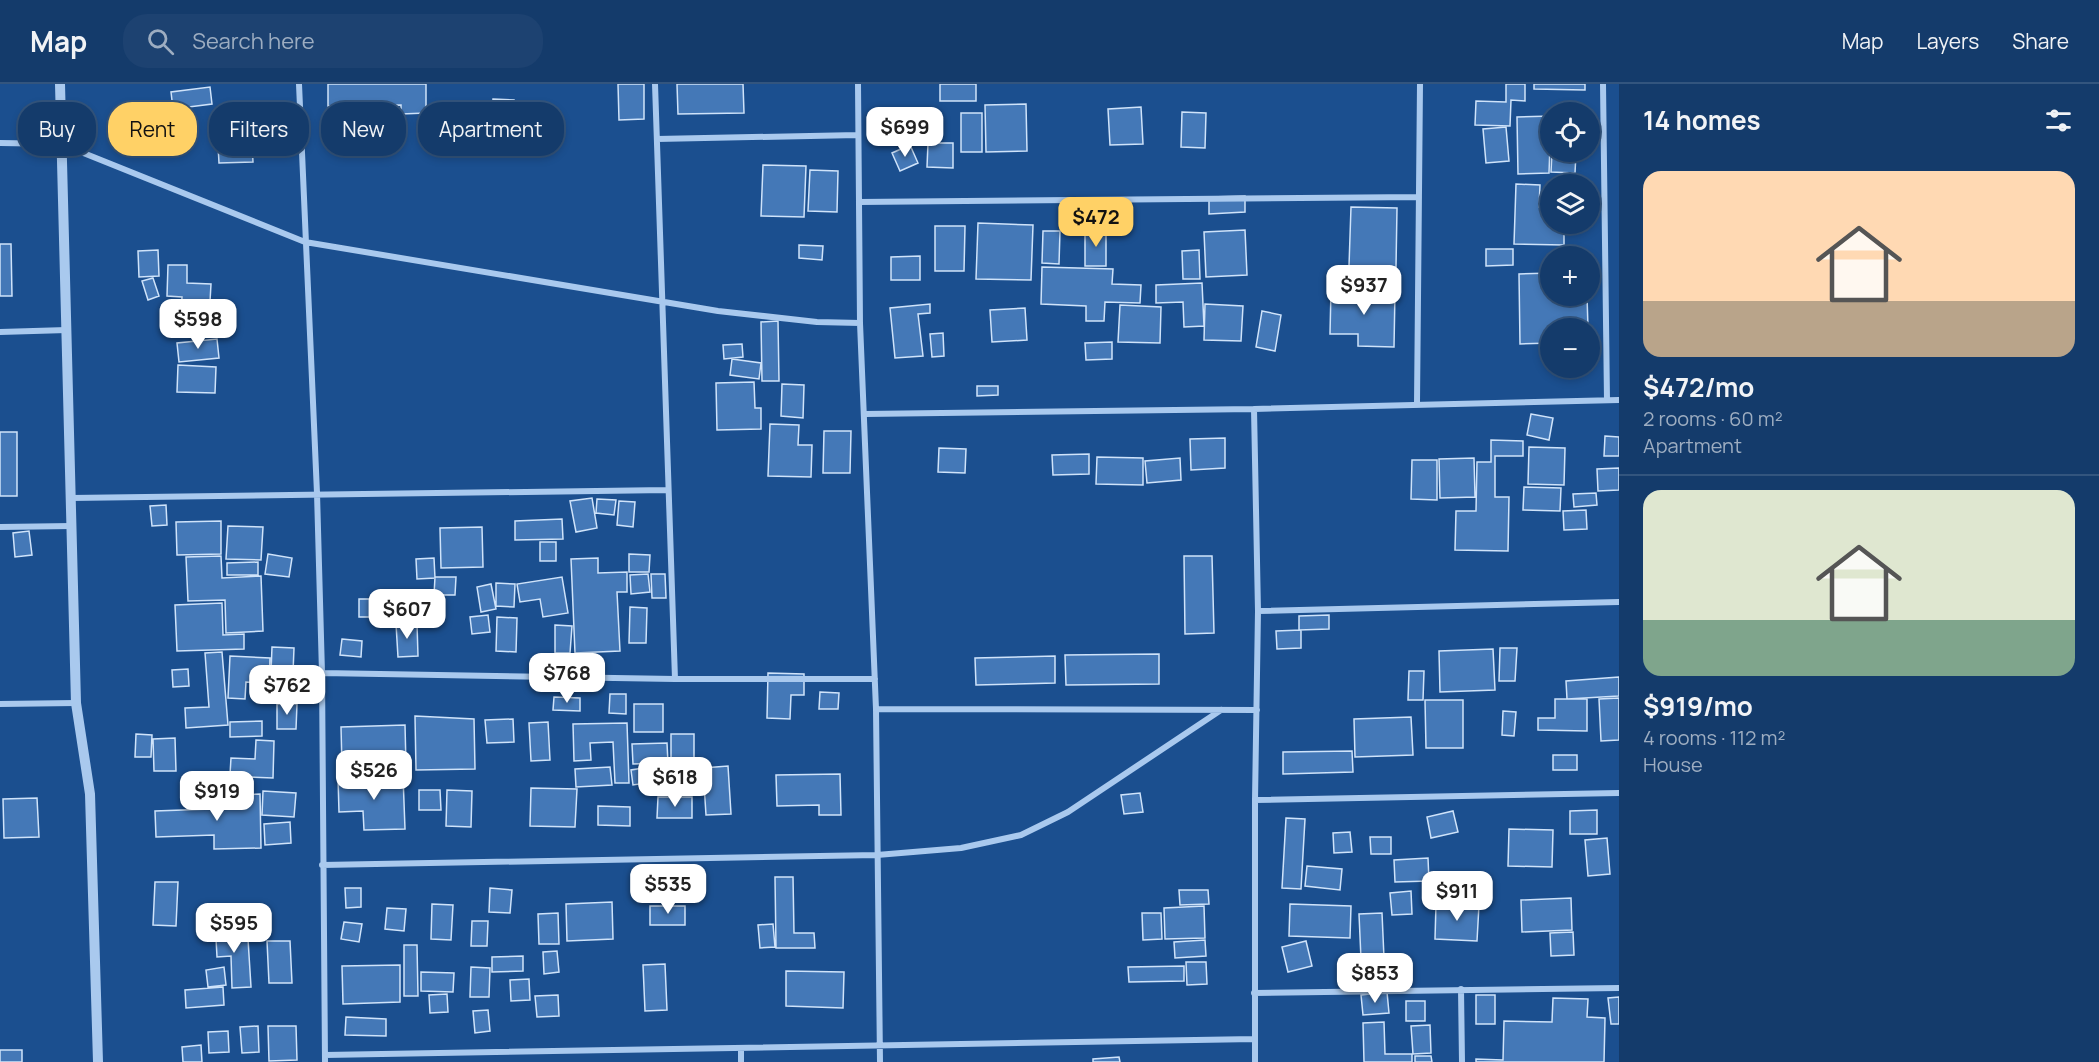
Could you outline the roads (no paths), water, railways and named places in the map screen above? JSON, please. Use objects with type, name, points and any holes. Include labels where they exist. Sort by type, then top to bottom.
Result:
[{"type":"street","points":[[60,84],[60,102]]},
{"type":"street","points":[[299,84],[318,493],[325,1058],[1255,1039]]},
{"type":"street","points":[[655,84],[675,679]]},
{"type":"street","points":[[858,84],[860,323],[876,709],[880,1062]]},
{"type":"street","points":[[1417,404],[1420,84]]},
{"type":"street","points":[[1603,84],[1607,400]]},
{"type":"street","points":[[657,139],[858,135]]},
{"type":"street","points":[[0,143],[18,143]]},
{"type":"street","points":[[61,156],[76,703],[90,794],[98,1062]]},
{"type":"street","points":[[91,156],[305,242],[764,318],[860,323]]},
{"type":"street","points":[[859,202],[1419,197]]},
{"type":"street","points":[[0,332],[67,330]]},
{"type":"street","points":[[865,414],[1254,409],[1619,400]]},
{"type":"street","points":[[1254,409],[1258,610],[1255,1062]]},
{"type":"street","points":[[71,498],[667,490]]},
{"type":"street","points":[[0,527],[72,526]]},
{"type":"street","points":[[1258,610],[1619,602]]},
{"type":"street","points":[[322,673],[675,679],[875,679]]},
{"type":"street","points":[[0,704],[76,703]]},
{"type":"street","points":[[876,709],[1257,710]]},
{"type":"street","points":[[322,865],[877,855],[961,848],[1021,836],[1068,812],[1221,710]]},
{"type":"street","points":[[1255,800],[1619,793]]},
{"type":"street","points":[[1254,993],[1619,988]]},
{"type":"street","points":[[1461,989],[1462,1062]]},
{"type":"street","points":[[741,1049],[741,1062]]}]
